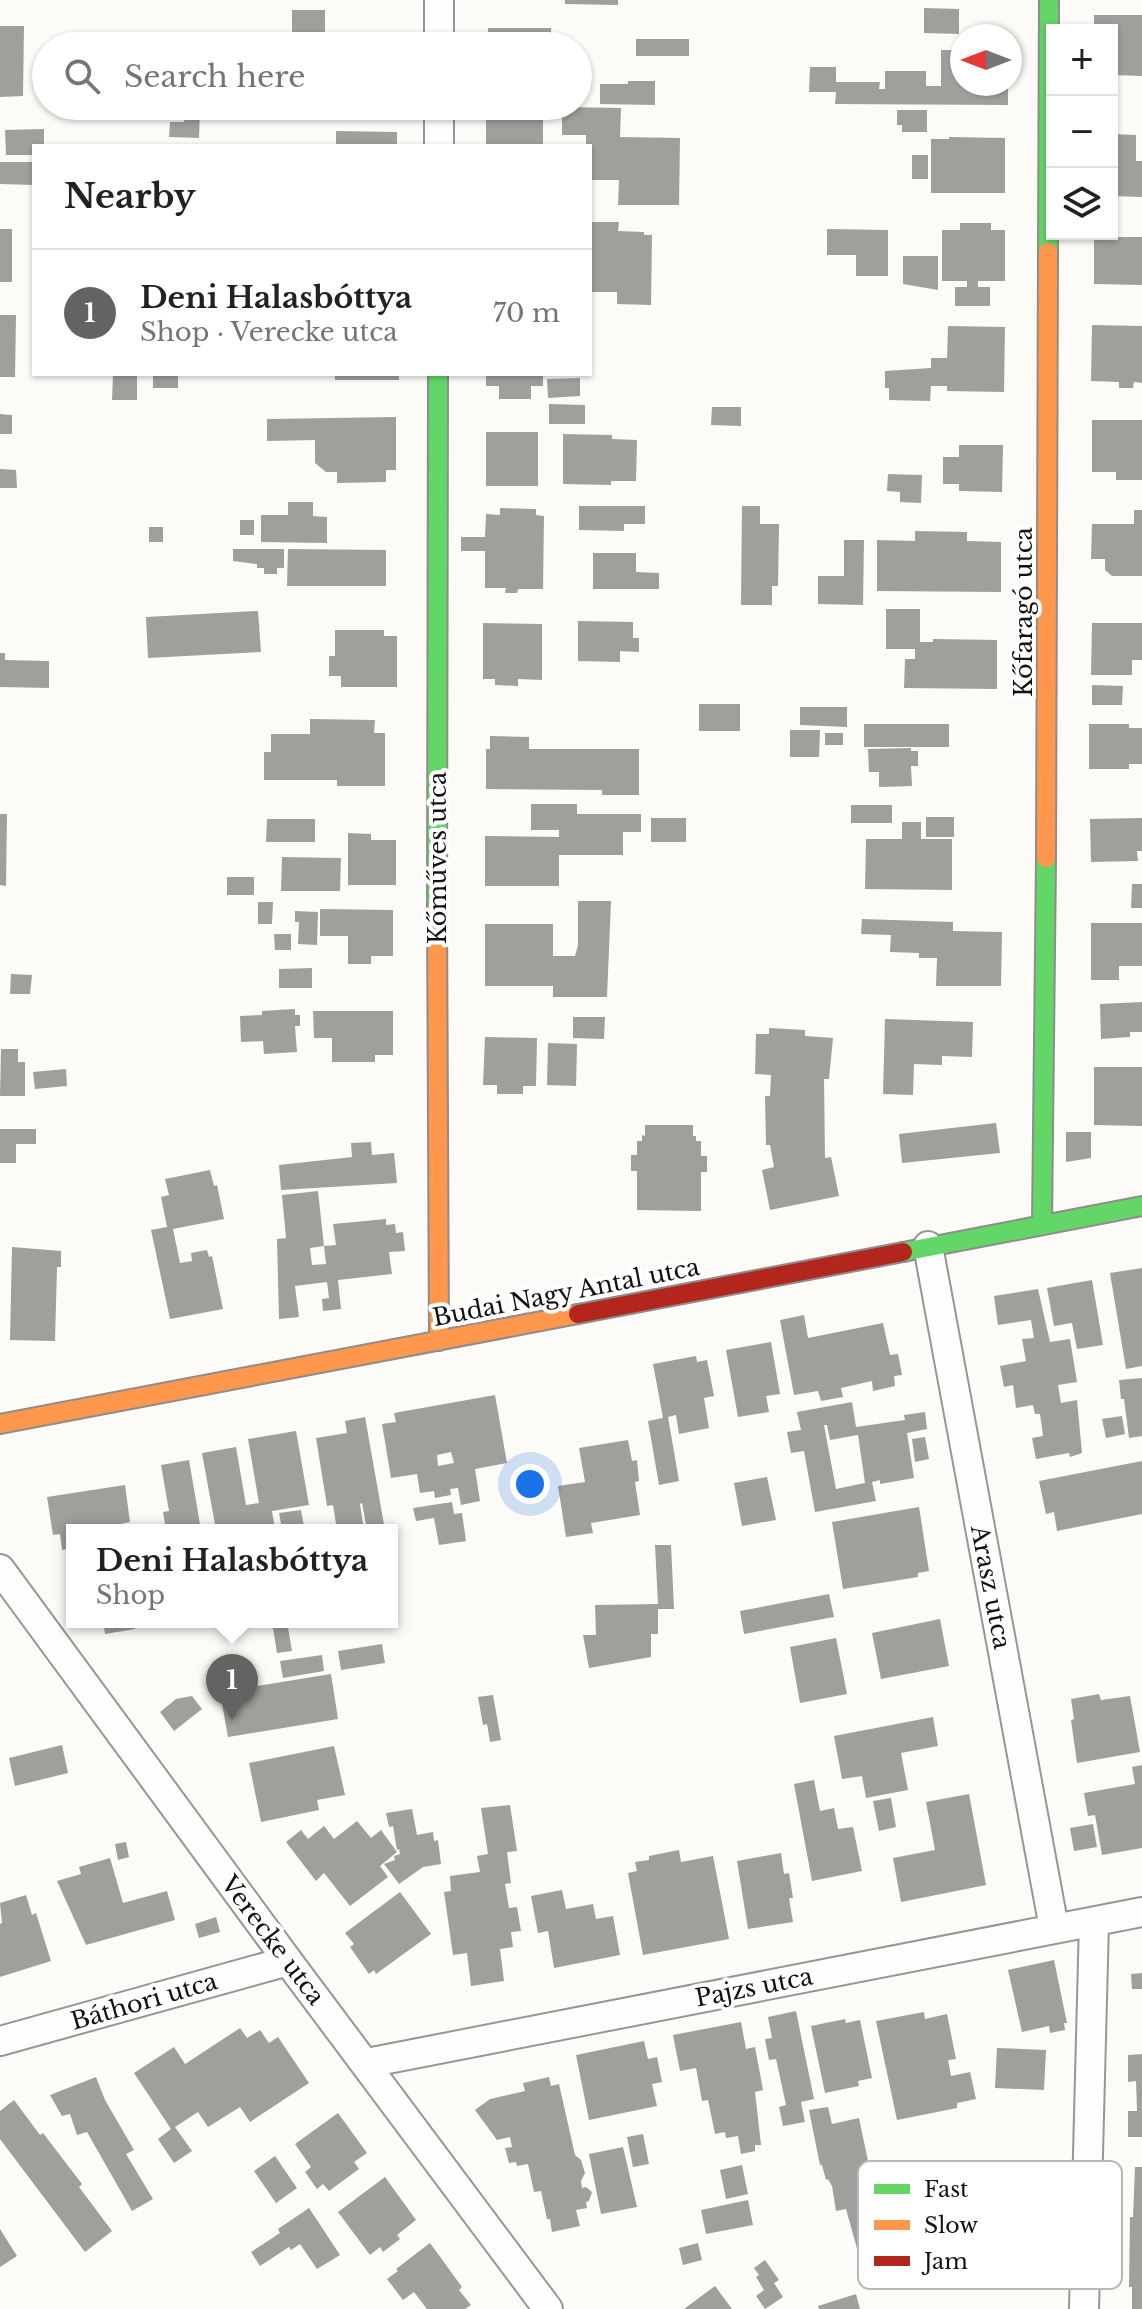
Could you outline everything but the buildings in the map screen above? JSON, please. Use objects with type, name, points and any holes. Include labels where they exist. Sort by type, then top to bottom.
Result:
[{"type":"street","points":[[439,0],[439,32]]},
{"type":"street","name":"Kőfaragó utca","points":[[1042,1224],[1046,988],[1049,0]]},
{"type":"street","points":[[439,120],[439,144]]},
{"type":"street","name":"Kőműves utca","points":[[438,376],[439,1341]]},
{"type":"street","name":"Budai Nagy Antal utca","points":[[0,1424],[1142,1206]]},
{"type":"street","name":"Arasz utca","points":[[928,1246],[1054,1928]]},
{"type":"street","name":"Verecke utca","points":[[0,1569],[548,2309]]},
{"type":"street","name":"Pajzs utca","points":[[367,2063],[1142,1912]]},
{"type":"street","points":[[1088,2161],[1094,1922]]},
{"type":"street","name":"Báthori utca","points":[[0,2041],[288,1961]]},
{"type":"street","points":[[1084,2309],[1085,2289]]},
{"type":"traffic: fast","points":[[1048,252],[1049,0]]},
{"type":"traffic: fast","points":[[437,909],[438,376]]},
{"type":"traffic: fast","points":[[1042,1224],[1046,858]]},
{"type":"traffic: fast","points":[[903,1252],[1142,1206]]},
{"type":"traffic: slow","points":[[1046,858],[1048,252]]},
{"type":"traffic: slow","points":[[437,909],[439,1341]]},
{"type":"traffic: slow","points":[[0,1424],[578,1314]]},
{"type":"traffic: jam","points":[[578,1314],[903,1252]]},
{"type":"place","name":"Deni Halasbóttya","points":[[232,1720]]}]
